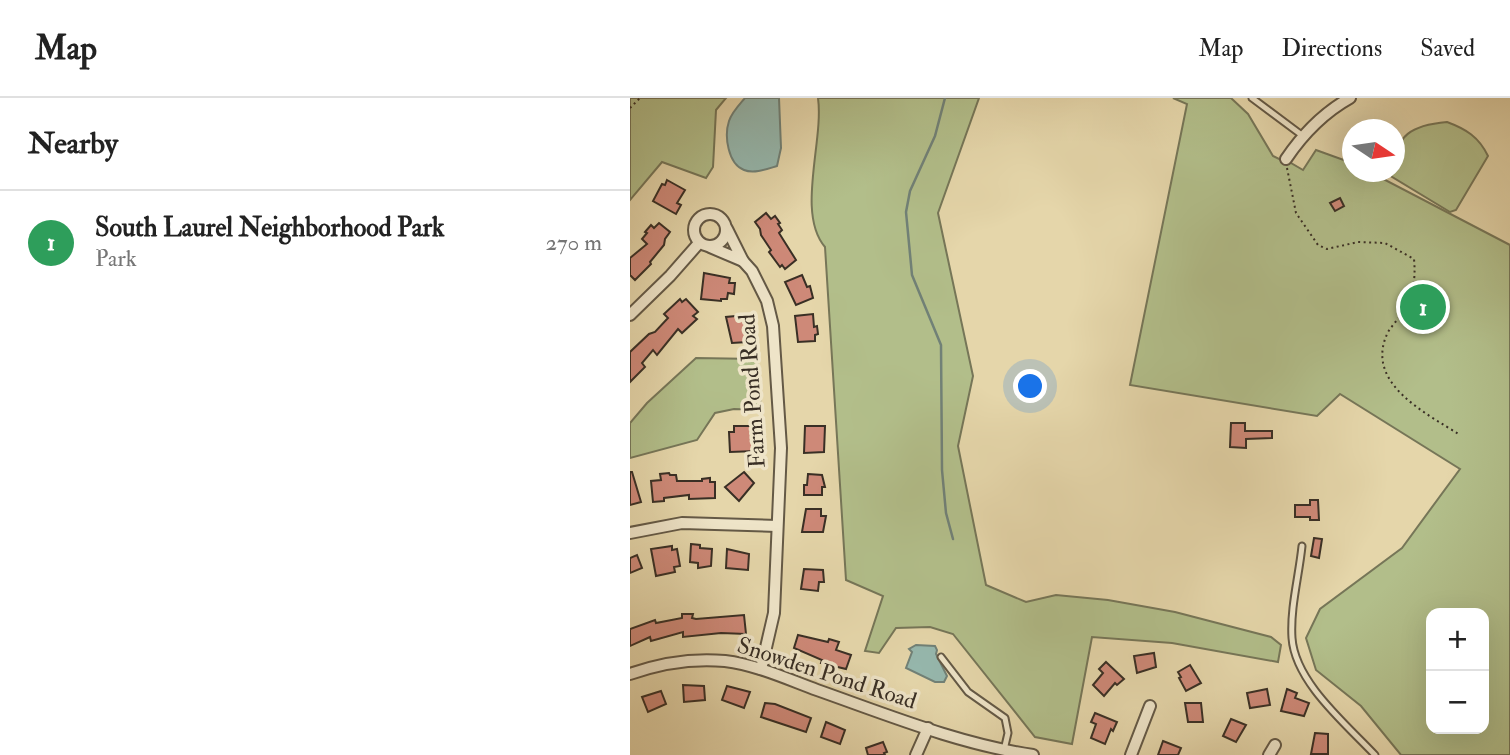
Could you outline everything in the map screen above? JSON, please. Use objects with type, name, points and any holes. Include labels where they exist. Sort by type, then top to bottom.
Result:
[{"type":"street","points":[[1286,159],[1303,136],[1333,108],[1350,98]]},
{"type":"street","points":[[630,316],[703,244],[720,243],[724,239],[726,228],[722,218],[717,215],[704,215],[698,219],[694,229],[703,244],[743,261]]},
{"type":"street","name":"Farm Pond Road","points":[[726,228],[767,301],[773,326],[781,448],[774,613],[761,669]]},
{"type":"street","points":[[630,533],[682,523],[777,526]]},
{"type":"street","name":"Snowden Pond Road","points":[[630,674],[660,665],[696,660],[726,661],[761,669],[928,728],[1004,750],[1033,755]]},
{"type":"street","points":[[1132,755],[1150,706]]},
{"type":"street","name":"Snowden Pond Road","points":[[916,755],[928,728]]},
{"type":"lane","points":[[1252,98],[1303,136]]},
{"type":"lane","points":[[1303,547],[1292,625],[1293,647],[1298,663],[1331,708],[1375,755]]},
{"type":"lane","points":[[941,657],[968,692],[1005,718],[1008,733],[1004,750]]},
{"type":"path","points":[[630,108],[639,98]]},
{"type":"path","points":[[1286,159],[1296,213],[1318,245],[1326,249],[1358,243],[1385,243],[1414,259],[1412,296],[1388,332],[1382,355],[1388,378],[1397,391],[1413,405],[1460,435]]},
{"type":"green space","points":[[630,98],[726,98],[716,110],[713,167],[706,178],[662,162],[630,200]]},
{"type":"green space","points":[[818,98],[979,98],[938,213],[973,376],[958,446],[986,585],[1026,602],[1056,595],[1108,600],[1175,612],[1271,637],[1281,645],[1278,662],[1172,643],[1092,637],[1072,744],[1035,737],[953,634],[930,627],[896,628],[879,653],[865,651],[883,596],[846,580],[825,247],[817,233],[813,215]]},
{"type":"green space","points":[[1173,98],[1231,98],[1248,114],[1273,156],[1303,170],[1316,150],[1342,159],[1342,182],[1389,182],[1510,245],[1510,755],[1401,755],[1361,706],[1316,670],[1306,638],[1320,609],[1402,548],[1460,469],[1340,394],[1317,416],[1130,385],[1187,104]]},
{"type":"green space","points":[[1447,122],[1471,134],[1488,156],[1456,210],[1450,212],[1401,182],[1405,182],[1405,137],[1415,129]]},
{"type":"green space","points":[[696,358],[757,359],[761,410],[734,409],[715,413],[697,440],[630,458],[630,423],[647,403]]},
{"type":"water","points":[[745,98],[779,98],[781,148],[777,166],[748,171],[739,167],[731,156],[727,142],[729,121]]},
{"type":"water","points":[[916,645],[935,646],[947,676],[944,682],[935,682],[906,668],[912,652],[909,649]]},
{"type":"building","points":[[667,180],[685,190],[677,203],[681,205],[676,214],[653,201]]},
{"type":"building","points":[[1340,198],[1344,206],[1335,211],[1330,203]]},
{"type":"building","points":[[766,213],[771,219],[775,216],[780,223],[778,224],[782,230],[779,233],[796,260],[785,269],[782,265],[780,267],[769,252],[771,250],[755,222]]},
{"type":"building","points":[[659,223],[670,232],[651,264],[635,280],[630,275],[630,258],[647,244],[642,239],[647,233],[645,232],[651,225],[654,228]]},
{"type":"building","points":[[704,273],[730,278],[729,283],[735,283],[734,294],[728,293],[727,299],[721,301],[701,299]]},
{"type":"building","points":[[802,275],[807,287],[810,286],[813,298],[796,305],[785,282]]},
{"type":"building","points":[[680,299],[682,302],[686,299],[698,312],[693,316],[697,319],[682,333],[678,329],[657,355],[653,350],[642,363],[645,367],[630,382],[630,352],[649,334],[655,332],[668,318],[664,314]]},
{"type":"building","points":[[813,314],[814,327],[817,326],[818,334],[815,335],[815,341],[798,342],[795,316]]},
{"type":"building","points":[[746,315],[747,342],[732,343],[726,317]]},
{"type":"building","points":[[1231,423],[1245,423],[1245,431],[1272,431],[1272,438],[1246,439],[1246,448],[1230,447]]},
{"type":"building","points":[[734,426],[751,426],[751,440],[756,440],[756,451],[730,452],[729,432],[734,432]]},
{"type":"building","points":[[805,426],[825,426],[824,452],[804,453]]},
{"type":"building","points":[[630,472],[641,502],[630,505]]},
{"type":"building","points":[[744,472],[754,483],[739,501],[725,487]]},
{"type":"building","points":[[660,474],[676,475],[677,481],[702,481],[710,478],[710,482],[715,482],[715,498],[689,499],[689,495],[653,502],[651,481],[661,480]]},
{"type":"building","points":[[808,474],[822,475],[825,487],[822,487],[822,495],[804,495]]},
{"type":"building","points":[[1310,500],[1318,500],[1319,520],[1295,517],[1295,505],[1310,505]]},
{"type":"building","points":[[806,509],[821,509],[821,516],[826,516],[823,532],[802,532]]},
{"type":"building","points":[[1314,538],[1322,539],[1319,558],[1311,556]]},
{"type":"building","points":[[691,544],[712,549],[711,566],[698,568],[698,563],[690,562]]},
{"type":"building","points":[[672,546],[672,550],[677,549],[680,566],[674,567],[675,572],[656,576],[651,549]]},
{"type":"building","points":[[727,549],[749,554],[748,570],[726,568]]},
{"type":"building","points":[[637,555],[642,568],[630,573],[630,558]]},
{"type":"building","points":[[804,569],[823,570],[824,582],[819,582],[818,591],[801,589]]},
{"type":"building","points":[[682,614],[693,614],[692,618],[696,619],[744,615],[746,634],[721,633],[683,637],[683,632],[651,641],[650,637],[630,646],[630,629],[655,620],[656,623],[682,618]]},
{"type":"building","points":[[798,635],[839,642],[836,650],[851,655],[846,669],[821,663],[822,660],[794,648]]},
{"type":"building","points":[[1154,653],[1156,667],[1137,673],[1134,656]]},
{"type":"building","points":[[1106,662],[1124,679],[1117,685],[1115,683],[1104,696],[1093,685],[1103,673],[1099,669]]},
{"type":"building","points":[[1190,665],[1201,683],[1186,691],[1178,672]]},
{"type":"building","points":[[683,685],[704,686],[705,700],[684,702]]},
{"type":"building","points":[[727,686],[750,692],[744,708],[722,700]]},
{"type":"building","points":[[1267,689],[1270,705],[1250,708],[1247,693]]},
{"type":"building","points":[[1287,689],[1297,693],[1295,698],[1309,703],[1304,716],[1281,711]]},
{"type":"building","points":[[661,691],[666,704],[648,712],[642,697]]},
{"type":"building","points":[[765,703],[775,704],[811,718],[806,732],[761,717]]},
{"type":"building","points":[[1185,703],[1201,703],[1203,722],[1188,722]]},
{"type":"building","points":[[1095,713],[1117,722],[1105,744],[1091,738],[1096,724],[1091,722]]},
{"type":"building","points":[[1231,719],[1246,725],[1236,742],[1223,736]]},
{"type":"building","points":[[826,722],[845,730],[840,744],[821,737]]},
{"type":"building","points":[[1315,733],[1328,734],[1328,754],[1311,754]]},
{"type":"building","points":[[1163,741],[1181,748],[1178,755],[1158,755]]},
{"type":"building","points":[[883,742],[887,752],[885,755],[868,755],[866,748]]},
{"type":"waterway","points":[[945,98],[935,136],[910,191],[906,212],[912,275],[941,345],[942,470],[946,513],[953,539]]},
{"type":"place","name":"South Laurel Neighborhood Park","points":[[1423,307]]}]
